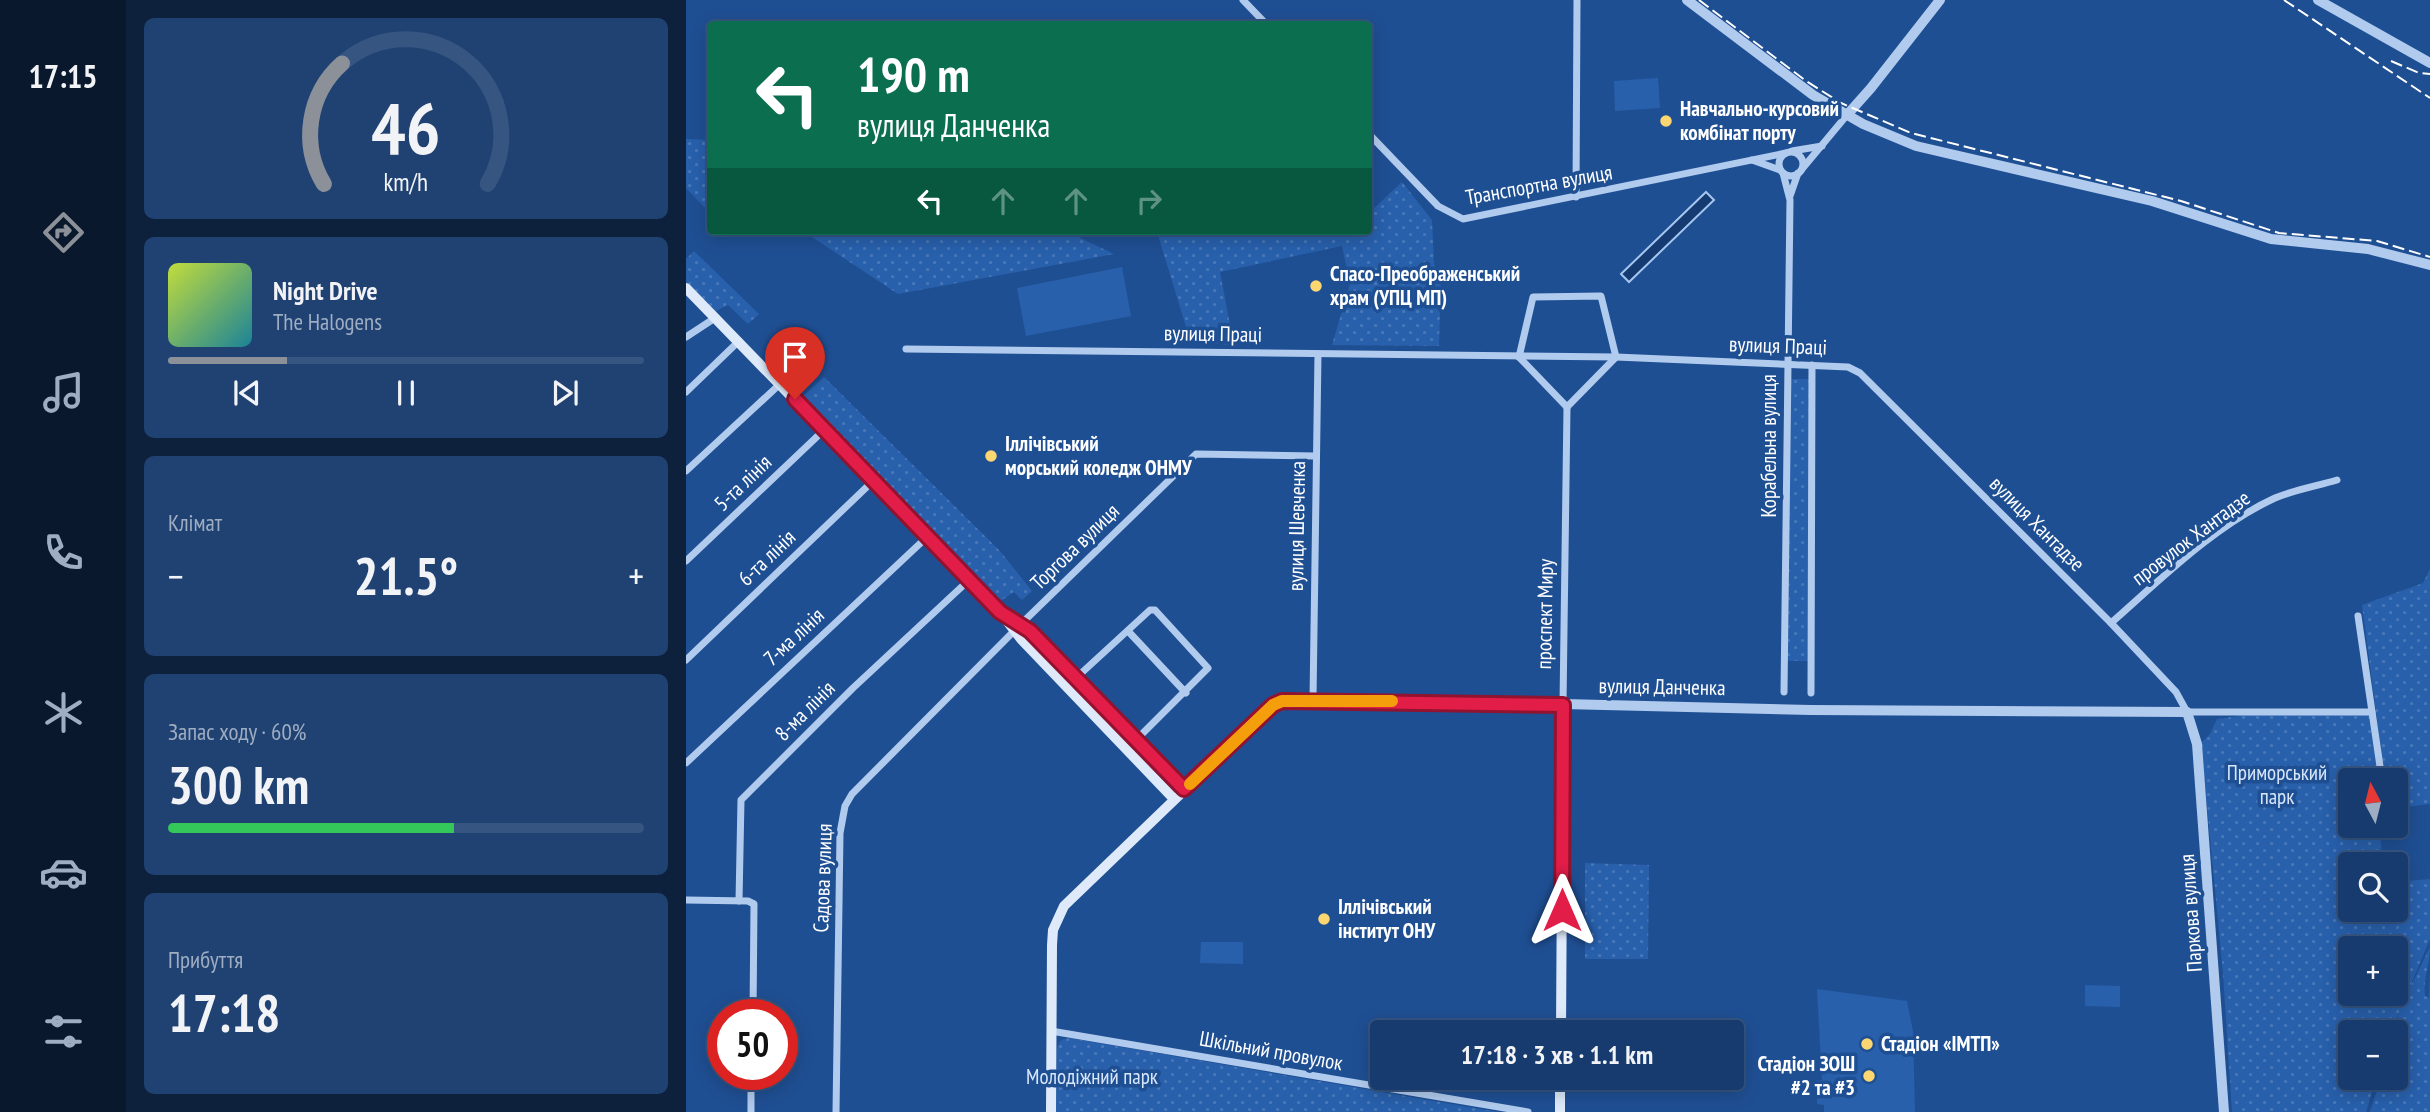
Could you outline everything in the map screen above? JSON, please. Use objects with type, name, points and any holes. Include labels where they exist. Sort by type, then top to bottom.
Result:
[{"type":"main road","points":[[686,288],[1000,612],[1076,678],[1184,789]]},
{"type":"main road","points":[[1018,628],[1174,799]]},
{"type":"main road","name":"вулиця Данченка","points":[[1051,1112],[1052,945],[1058,917],[1064,906],[1273,705],[1293,699],[1313,699],[1563,705]]},
{"type":"main road","name":"проспект Миру","points":[[1561,1020],[1563,705]]},
{"type":"main road","points":[[1560,1090],[1560,1112]]},
{"type":"street","points":[[1243,0],[1263,21]]},
{"type":"street","points":[[1576,197],[1577,0]]},
{"type":"street","points":[[1687,0],[1794,83],[1847,115],[1916,146],[2152,201],[2271,239],[2368,249],[2430,265]]},
{"type":"street","points":[[1782,172],[1791,176],[1800,172],[1940,0]]},
{"type":"street","points":[[2318,0],[2430,63]]},
{"type":"street","name":"Транспортна вулиця","points":[[1372,137],[1437,206],[1454,217],[1474,218],[1748,160],[1814,149],[1825,144]]},
{"type":"street","points":[[1788,152],[1801,157],[1800,172],[1790,200],[1779,161],[1788,152]]},
{"type":"street","name":"Транспортна вулиця","points":[[1748,160],[1782,172]]},
{"type":"street","name":"Корабельна вулиця","points":[[1784,692],[1790,200]]},
{"type":"street","points":[[1601,296],[1616,357],[1567,407],[1519,357],[1532,297],[1601,296]]},
{"type":"street","points":[[686,337],[715,318]]},
{"type":"street","points":[[686,392],[739,341]]},
{"type":"street","name":"вулиця Праці","points":[[906,348],[1616,357],[1854,368]]},
{"type":"street","name":"вулиця Шевченка","points":[[1313,699],[1318,354]]},
{"type":"street","name":"Корабельна вулиця","points":[[1811,693],[1812,365]]},
{"type":"street","name":"вулиця Хантадзе","points":[[1854,368],[2112,623],[2176,692],[2187,712]]},
{"type":"street","points":[[686,471],[780,384]]},
{"type":"street","name":"проспект Миру","points":[[1563,705],[1567,407]]},
{"type":"street","name":"5-та лінія","points":[[686,561],[824,430]]},
{"type":"street","name":"Торгова вулиця","points":[[1018,628],[1196,454],[1315,456]]},
{"type":"street","name":"провулок Хантадзе","points":[[2112,623],[2166,575],[2254,509],[2279,496],[2337,480]]},
{"type":"street","name":"6-та лінія","points":[[686,660],[873,481]]},
{"type":"street","name":"7-ма лінія","points":[[686,763],[927,537]]},
{"type":"street","name":"8-ма лінія","points":[[738,901],[741,800],[853,688],[969,580]]},
{"type":"street","points":[[1076,678],[1152,609],[1208,668],[1186,693],[1136,740]]},
{"type":"street","points":[[2358,616],[2380,768]]},
{"type":"street","name":"Садова вулиця","points":[[836,1112],[840,833],[845,806],[852,794],[1018,628]]},
{"type":"street","points":[[1128,631],[1186,693]]},
{"type":"street","name":"вулиця Данченка","points":[[1563,705],[1811,710],[2187,712]]},
{"type":"street","points":[[2187,712],[2372,712]]},
{"type":"street","name":"Паркова вулиця","points":[[2187,712],[2197,744],[2224,1112]]},
{"type":"street","points":[[686,900],[748,901],[755,907],[752,999]]},
{"type":"street","name":"Шкільний провулок","points":[[1051,1031],[1528,1112]]},
{"type":"street","points":[[751,1090],[751,1112]]},
{"type":"green space","points":[[1658,78],[1660,108],[1615,111],[1614,81]]},
{"type":"green space","points":[[686,139],[707,140],[707,210],[686,188]]},
{"type":"green space","points":[[1402,182],[1432,220],[1434,264],[1441,278],[1439,346],[1332,345],[1350,284],[1342,246],[1220,272],[1234,346],[1199,341],[1187,330],[1158,235],[1372,235],[1372,210]]},
{"type":"green space","points":[[809,235],[1074,235],[1114,254],[898,294]]},
{"type":"green space","points":[[694,251],[759,314],[748,324],[728,305],[714,312],[686,283],[686,259]]},
{"type":"green space","points":[[1122,267],[1131,316],[1026,336],[1017,288]]},
{"type":"green space","points":[[824,377],[999,550],[1032,591],[1022,600],[1014,592],[999,602],[950,553],[943,540],[929,532],[799,400]]},
{"type":"green space","points":[[1790,379],[1809,379],[1808,661],[1788,661]]},
{"type":"green space","points":[[2430,569],[2430,804],[2408,807],[2408,768],[2383,768],[2362,605],[2423,583]]},
{"type":"green space","name":"Приморський парк","points":[[2239,713],[2370,715],[2377,768],[2338,768],[2338,838],[2380,838],[2382,852],[2338,852],[2338,922],[2408,922],[2408,881],[2430,879],[2430,939],[2408,991],[2408,936],[2338,936],[2338,1006],[2402,1006],[2396,1020],[2338,1020],[2338,1090],[2372,1090],[2366,1112],[2232,1112],[2223,973],[2201,743],[2210,734],[2217,719],[2239,716]]},
{"type":"green space","points":[[1585,863],[1649,865],[1648,959],[1585,959]]},
{"type":"green space","points":[[1201,942],[1243,942],[1243,964],[1200,963]]},
{"type":"green space","points":[[2430,947],[2425,996],[2429,998],[2430,974],[2430,1112],[2370,1112],[2377,1090],[2408,1090],[2408,1020],[2398,1020],[2401,1006],[2408,1006],[2408,992]]},
{"type":"green space","points":[[2085,985],[2120,986],[2120,1007],[2085,1006]]},
{"type":"green space","name":"Стадіон «ІМТП»","points":[[1817,989],[1907,1001],[1913,1031],[1915,1112],[1824,1112],[1824,1105],[1817,1104],[1817,1080],[1822,1080]]},
{"type":"green space","name":"Молодіжний парк","points":[[1069,1038],[1498,1112],[1056,1112],[1057,1047],[1061,1040]]},
{"type":"shaded area","points":[[1706,192],[1714,200],[1629,282],[1621,274]]},
{"type":"railway","points":[[1699,0],[1806,81],[1841,103],[1911,133],[2181,201],[2279,233],[2377,241],[2430,257]]},
{"type":"railway","points":[[2284,0],[2430,98]]},
{"type":"railway","points":[[2391,61],[2419,73],[2430,74]]},
{"type":"slow traffic","points":[[1190,784],[1273,705],[1282,701],[1392,701]]},
{"type":"place","name":"Навчально-курсовий комбінат порту","points":[[1666,121]]},
{"type":"place","name":"Спасо-Преображенський храм (УПЦ МП)","points":[[1316,286]]},
{"type":"place","name":"Іллічівський морський коледж ОНМУ","points":[[991,456]]},
{"type":"place","name":"Іллічівський інститут ОНУ","points":[[1324,919]]},
{"type":"place","name":"Стадіон «ІМТП»","points":[[1867,1044]]},
{"type":"place","name":"Стадіон ЗОШ #2 та #3","points":[[1869,1076]]},
{"type":"route","points":[[795,399],[1000,612],[1030,631],[1184,789],[1273,705],[1282,701],[1293,699],[1563,705],[1562,910]]}]
